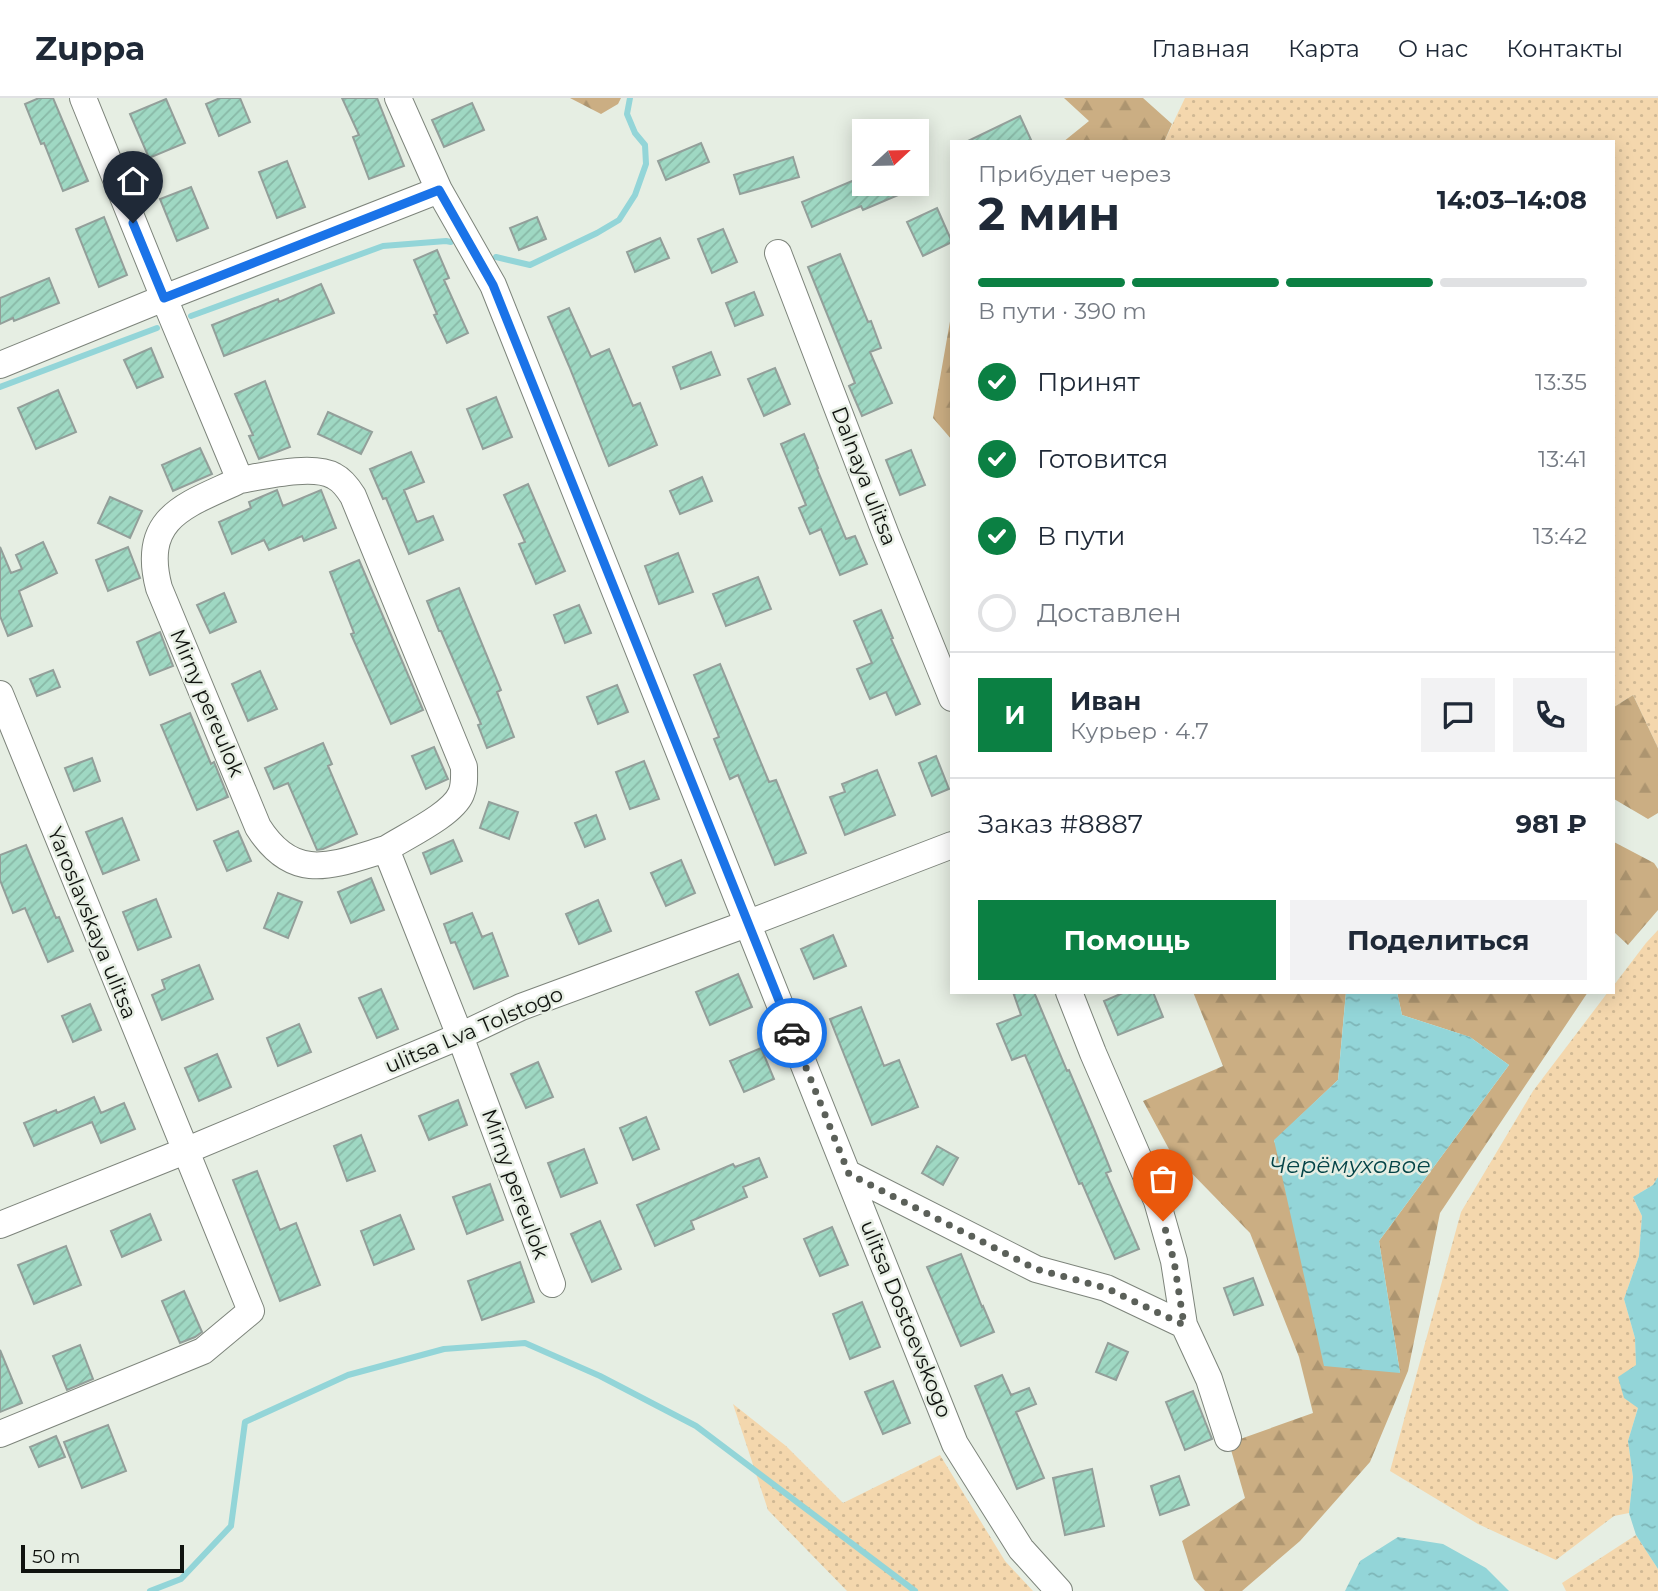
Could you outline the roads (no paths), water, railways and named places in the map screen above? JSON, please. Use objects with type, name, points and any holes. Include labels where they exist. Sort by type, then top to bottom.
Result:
[{"type":"street","points":[[83,98],[240,480]]},
{"type":"street","name":"ulitsa Dostoevskogo","points":[[398,98],[439,190],[493,285],[956,1444],[1021,1549],[1059,1591]]},
{"type":"street","points":[[0,365],[439,190]]},
{"type":"street","name":"Dalnaya ulitsa","points":[[778,253],[950,693]]},
{"type":"street","name":"Mirny pereulok","points":[[320,471],[334,475],[345,484],[353,496],[464,767],[465,781],[453,807],[386,849],[337,864],[318,866],[299,863],[282,855],[268,843],[258,827],[159,588],[154,570],[154,551],[160,533],[171,517],[185,505],[240,480],[320,471]]},
{"type":"street","name":"Yaroslavskaya ulitsa","points":[[0,694],[251,1311],[203,1351],[0,1434]]},
{"type":"street","name":"ulitsa Lva Tolstogo","points":[[0,1225],[460,1036],[521,1007],[950,846]]},
{"type":"street","name":"Mirny pereulok","points":[[386,849],[460,1036],[552,1284]]},
{"type":"street","points":[[1070,994],[1157,1201],[1174,1261],[1184,1325],[1209,1379],[1228,1438]]},
{"type":"street","points":[[849,1174],[1036,1269],[1106,1288],[1184,1325]]},
{"type":"water","name":"Черёмуховое","points":[[1346,994],[1397,994],[1402,1015],[1470,1037],[1509,1065],[1379,1241],[1400,1373],[1324,1366],[1274,1140],[1338,1080]]},
{"type":"water","points":[[1658,1177],[1658,1569],[1636,1535],[1629,1513],[1633,1477],[1628,1441],[1638,1408],[1624,1398],[1618,1377],[1636,1365],[1635,1338],[1624,1299],[1639,1256],[1642,1216],[1633,1197],[1653,1185]]},
{"type":"water","points":[[1398,1537],[1443,1544],[1486,1568],[1509,1591],[1345,1591],[1360,1561]]},
{"type":"waterway","points":[[496,257],[530,265],[619,220],[635,195],[646,164],[645,145],[635,133],[627,114],[630,98]]},
{"type":"waterway","points":[[191,316],[383,246],[451,242]]},
{"type":"waterway","points":[[0,387],[157,328]]},
{"type":"waterway","points":[[150,1591],[181,1579],[231,1526],[245,1422],[348,1375],[444,1349],[525,1343],[600,1376],[696,1426],[915,1591]]}]
